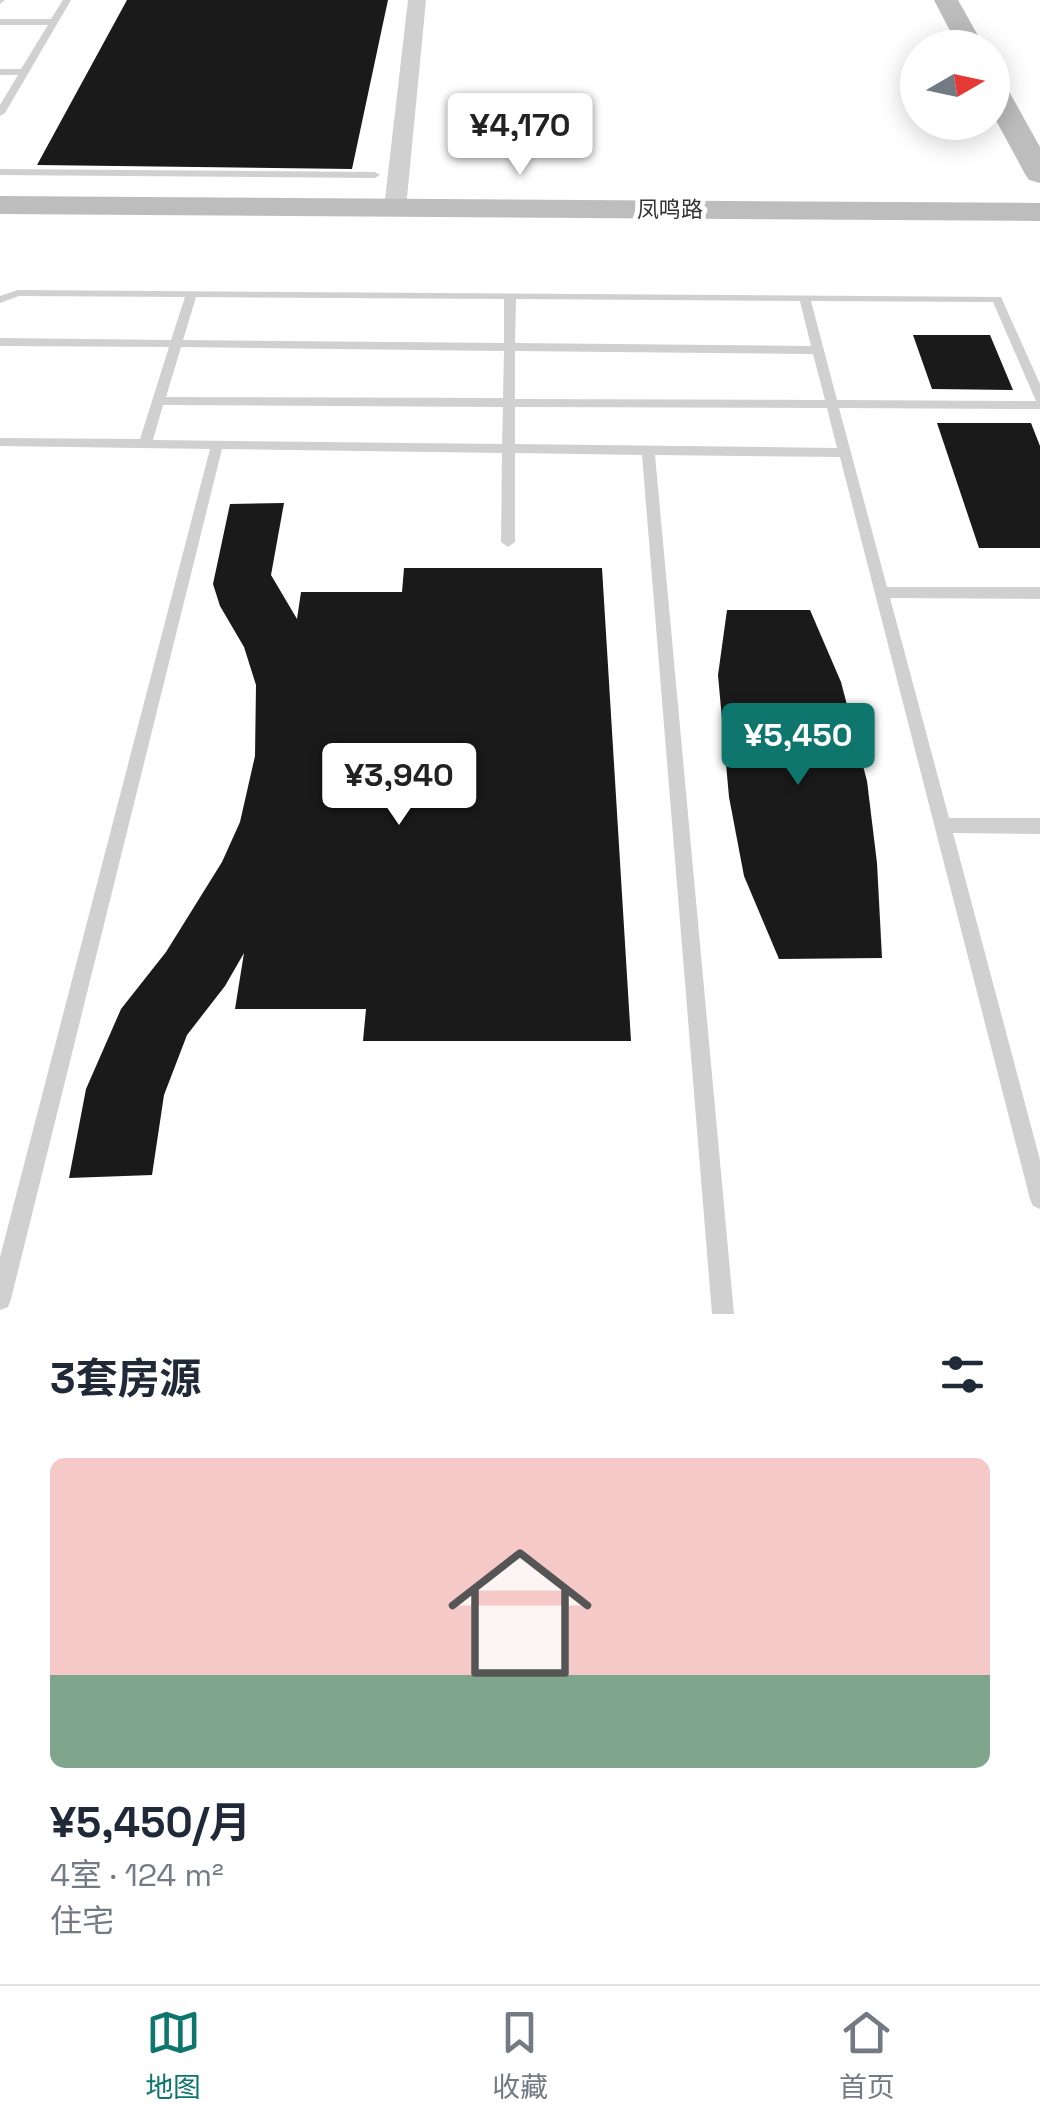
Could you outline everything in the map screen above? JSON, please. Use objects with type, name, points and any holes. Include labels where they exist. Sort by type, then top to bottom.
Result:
[{"type":"street","points":[[395,208],[418,0]]},
{"type":"street","points":[[946,0],[962,30]]},
{"type":"street","points":[[1010,116],[1037,161]]},
{"type":"street","name":"凤鸣路","points":[[0,205],[1040,212]]},
{"type":"lane","points":[[0,113],[67,0]]},
{"type":"lane","points":[[0,22],[54,22]]},
{"type":"lane","points":[[0,72],[24,72]]},
{"type":"lane","points":[[0,172],[375,174]]},
{"type":"lane","points":[[287,207],[296,174]]},
{"type":"lane","points":[[0,300],[18,293],[998,299],[1040,401],[158,401]]},
{"type":"lane","points":[[145,444],[191,295]]},
{"type":"lane","points":[[508,542],[510,298]]},
{"type":"lane","points":[[804,300],[1040,1199]]},
{"type":"lane","points":[[0,342],[818,350]]},
{"type":"lane","points":[[0,442],[845,453]]},
{"type":"lane","points":[[0,1299],[216,445]]},
{"type":"lane","points":[[648,451],[723,1314]]},
{"type":"lane","points":[[881,592],[1040,593]]},
{"type":"lane","points":[[942,825],[1040,826]]},
{"type":"building","points":[[127,0],[388,0],[352,169],[37,165]]},
{"type":"building","points":[[913,335],[990,335],[1013,390],[932,389]]},
{"type":"building","points":[[937,423],[1031,423],[1040,446],[1040,548],[979,548]]},
{"type":"building","points":[[284,503],[271,575],[297,619],[301,592],[402,592],[404,568],[602,568],[631,1041],[363,1041],[366,1009],[235,1009],[244,953],[225,986],[187,1035],[164,1095],[152,1175],[69,1178],[86,1089],[121,1009],[166,952],[222,862],[240,822],[255,756],[256,685],[244,647],[220,606],[213,584],[230,504]]},
{"type":"building","points":[[727,610],[810,610],[841,682],[867,781],[877,863],[882,958],[779,959],[744,876],[729,797],[718,675]]}]
